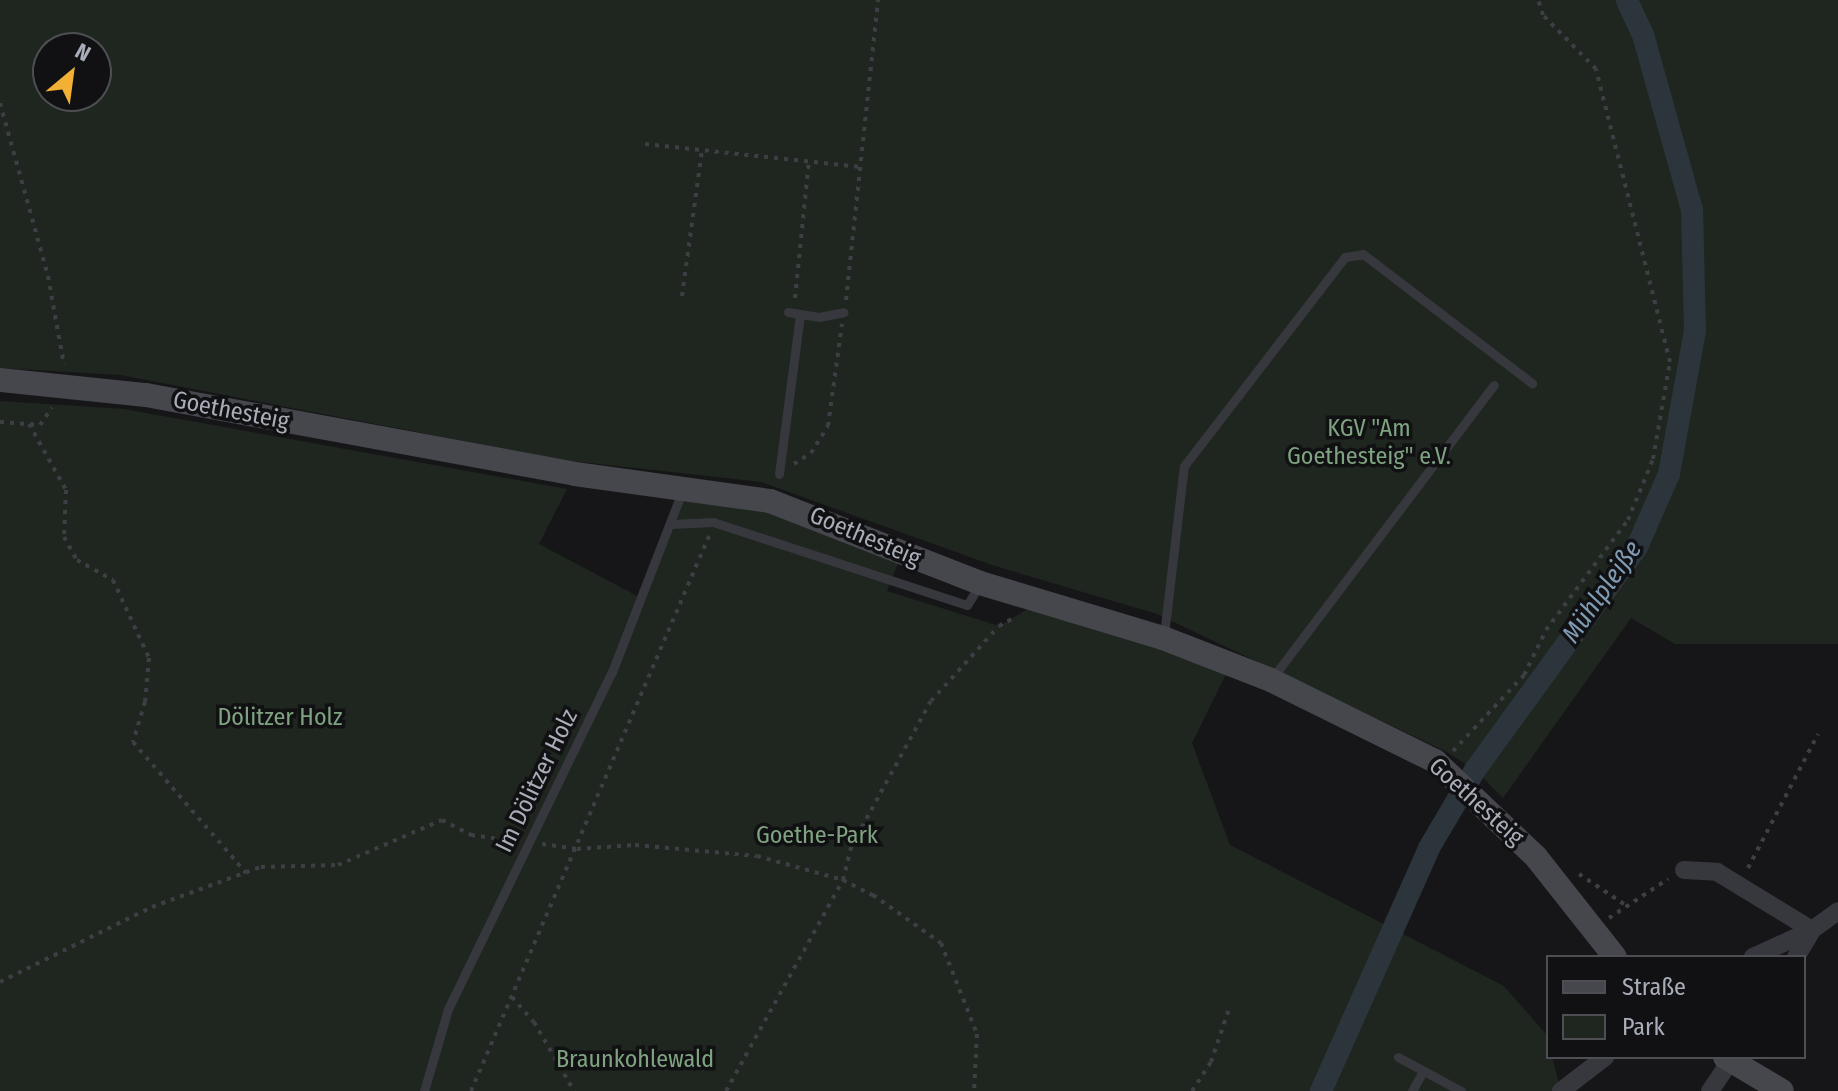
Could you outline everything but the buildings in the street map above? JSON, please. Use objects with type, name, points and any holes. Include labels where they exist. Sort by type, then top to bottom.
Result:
[{"type":"main road","name":"Goethesteig","points":[[0,380],[146,395],[575,474],[684,487],[810,512],[980,583],[1163,638],[1271,680],[1444,768],[1495,814],[1614,955]]},
{"type":"main road","points":[[1732,1059],[1782,1091]]},
{"type":"street","points":[[1684,870],[1717,872],[1812,930]]},
{"type":"street","points":[[1757,955],[1812,930],[1838,911]]},
{"type":"street","points":[[1797,955],[1812,930]]},
{"type":"street","points":[[1561,1091],[1602,1059]]},
{"type":"street","points":[[1710,1091],[1729,1059]]},
{"type":"lane","points":[[1163,638],[1184,466],[1345,257],[1363,254],[1532,383]]},
{"type":"lane","points":[[779,474],[794,313],[819,317],[844,312]]},
{"type":"lane","points":[[1271,680],[1494,385]]},
{"type":"lane","name":"Im Dölitzer Holz","points":[[424,1091],[448,1009],[612,672],[684,487]]},
{"type":"lane","points":[[671,524],[713,522],[967,605],[980,583]]},
{"type":"lane","points":[[1398,1057],[1444,1087],[1461,1091]]},
{"type":"lane","points":[[1412,1091],[1423,1071]]},
{"type":"path","points":[[779,474],[811,453],[828,426],[844,312],[878,0]]},
{"type":"path","points":[[1444,768],[1459,746],[1516,685],[1546,630],[1628,520],[1653,459],[1670,362],[1596,69],[1543,15],[1538,0]]},
{"type":"path","points":[[0,103],[48,276],[67,385],[40,425],[0,422]]},
{"type":"path","points":[[645,144],[861,167]]},
{"type":"path","points":[[682,296],[702,150]]},
{"type":"path","points":[[794,313],[809,161]]},
{"type":"path","points":[[29,424],[66,490],[64,537],[77,560],[113,580],[149,658],[145,702],[133,742],[246,873]]},
{"type":"path","points":[[471,1091],[577,849],[713,522]]},
{"type":"path","points":[[726,1091],[843,880],[852,845],[931,701],[999,626],[1041,601]]},
{"type":"path","points":[[1740,884],[1818,734]]},
{"type":"path","points":[[0,982],[152,907],[246,873],[338,865],[442,820],[471,835],[577,849],[635,845],[757,856],[843,880],[941,943],[977,1034],[974,1091]]},
{"type":"path","points":[[1595,930],[1624,904],[1684,870]]},
{"type":"path","points":[[511,996],[534,1022],[574,1091]]},
{"type":"path","points":[[1192,1091],[1211,1062],[1230,1006]]},
{"type":"green space","name":"KGV \"Am Goethesteig\" e.V.","points":[[0,0],[1838,0],[1838,644],[1675,644],[1631,618],[1503,798],[1475,770],[1447,752],[1157,614],[992,565],[761,482],[563,460],[120,375],[0,368]]},
{"type":"green space","points":[[0,401],[124,409],[567,489],[539,544],[643,599],[684,487],[902,553],[887,591],[999,626],[1041,601],[1231,664],[1192,743],[1230,845],[1504,986],[1546,1034],[1546,1059],[1553,1059],[1561,1091],[0,1091]]},
{"type":"waterway","name":"Mühlpleiße","points":[[1321,1091],[1429,848],[1475,770],[1637,547],[1669,474],[1695,331],[1692,210],[1643,35],[1627,0]]},
{"type":"park label","name":"Dölitzer Holz","points":[[280,718]]},
{"type":"park label","name":"Goethe-Park","points":[[817,836]]},
{"type":"park label","name":"Braunkohlewald","points":[[635,1060]]}]
